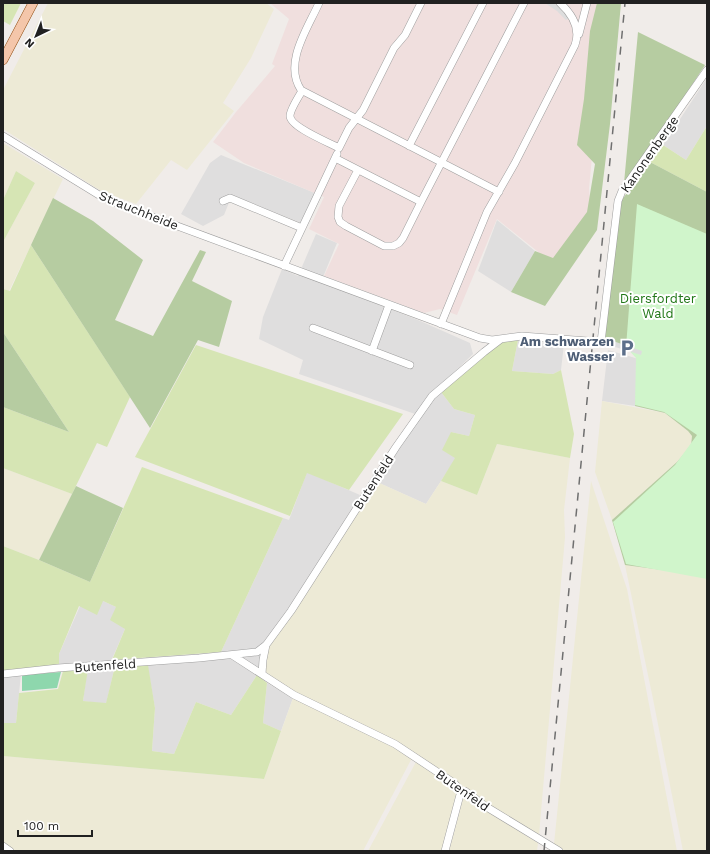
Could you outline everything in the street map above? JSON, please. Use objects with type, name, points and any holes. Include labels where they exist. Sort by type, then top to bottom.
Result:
[{"type":"main road","points":[[3,60],[32,3]]},
{"type":"street","points":[[319,3],[294,60],[295,76],[302,91],[499,192]]},
{"type":"street","points":[[284,266],[349,128],[363,110],[394,48],[405,35],[421,3]]},
{"type":"street","points":[[409,146],[483,3]]},
{"type":"street","points":[[358,170],[339,206],[337,213],[340,222],[384,246],[393,246],[399,243],[403,238],[524,3]]},
{"type":"street","points":[[560,3],[568,11],[574,21],[578,37]]},
{"type":"street","points":[[441,324],[487,212],[499,192],[572,51],[578,37],[587,3]]},
{"type":"street","name":"Kanonenberge","points":[[601,342],[618,201],[622,191],[707,70]]},
{"type":"street","points":[[302,91],[290,114],[291,121],[298,127],[339,148]]},
{"type":"street","name":"Strauchheide","points":[[3,136],[99,195],[134,210],[480,338],[501,339],[522,336],[601,342]]},
{"type":"street","points":[[335,158],[421,202]]},
{"type":"street","points":[[223,201],[230,198],[302,228]]},
{"type":"street","points":[[372,351],[390,305]]},
{"type":"street","points":[[313,328],[410,365]]},
{"type":"street","points":[[480,338],[484,346],[484,352]]},
{"type":"street","name":"Butenfeld","points":[[3,674],[58,668],[257,652],[266,645],[291,611],[396,447],[432,396],[501,339]]},
{"type":"street","name":"Butenfeld","points":[[262,674],[266,645]]},
{"type":"street","name":"Butenfeld","points":[[232,655],[294,695],[396,744],[454,783],[461,791],[464,791],[485,806],[559,851]]},
{"type":"street","points":[[446,851],[461,791]]},
{"type":"street","points":[[3,846],[10,851]]},
{"type":"shaded area","points":[[48,3],[266,3],[274,9],[251,58],[223,103],[234,111],[187,170],[171,160],[136,204],[101,191],[3,129],[3,90]]},
{"type":"shaded area","points":[[270,3],[606,3],[589,189],[592,223],[557,267],[497,219],[457,315],[440,309],[424,313],[324,276],[339,244],[309,229],[324,197],[244,163],[213,142],[275,66],[272,64],[289,19]]},
{"type":"shaded area","points":[[545,3],[553,3],[557,5],[569,18],[566,20],[557,11]]},
{"type":"shaded area","points":[[707,78],[707,126],[686,160],[663,145]]},
{"type":"shaded area","points":[[3,143],[63,179],[9,291],[3,289],[3,242],[35,183],[16,171],[3,200]]},
{"type":"shaded area","points":[[221,155],[315,193],[301,223],[232,195],[224,215],[203,226],[181,214],[210,163]]},
{"type":"shaded area","points":[[497,220],[535,251],[511,292],[478,271]]},
{"type":"shaded area","points":[[316,234],[337,243],[321,282],[418,320],[470,343],[473,354],[437,389],[454,409],[475,415],[469,436],[451,432],[456,458],[426,504],[377,482],[421,416],[299,374],[303,360],[259,339],[263,317],[282,269],[298,276]]},
{"type":"shaded area","points":[[518,340],[564,344],[561,370],[553,374],[512,371]]},
{"type":"shaded area","name":"Am schwarzen Wasser","points":[[613,341],[642,351],[641,355],[612,346]]},
{"type":"shaded area","points":[[608,350],[642,360],[635,406],[602,401]]},
{"type":"shaded area","points":[[602,401],[665,413],[688,431],[692,436],[691,446],[677,462],[612,520],[595,472]]},
{"type":"shaded area","points":[[497,444],[570,458],[564,510],[565,537],[539,835],[484,802],[412,751],[293,691],[269,676],[265,670],[267,652],[271,642],[377,482],[426,504],[441,481],[477,495]]},
{"type":"shaded area","points":[[3,468],[72,494],[39,560],[3,546]]},
{"type":"shaded area","points":[[307,472],[360,495],[333,540],[265,642],[257,675],[231,715],[196,702],[174,754],[152,751],[155,708],[146,657],[221,652],[283,518],[289,520]]},
{"type":"shaded area","points":[[591,481],[627,589],[677,851],[565,851],[554,844]]},
{"type":"shaded area","points":[[625,565],[707,576],[707,851],[683,851]]},
{"type":"shaded area","points":[[103,601],[116,607],[125,629],[112,659],[115,666],[106,704],[83,701],[88,664],[59,666],[59,654],[80,606]]},
{"type":"shaded area","points":[[3,671],[21,674],[16,723],[3,723]]},
{"type":"shaded area","points":[[267,683],[293,698],[281,731],[263,723]]},
{"type":"shaded area","points":[[293,698],[389,744],[412,758],[363,851],[16,851],[3,842],[3,756],[264,779]]},
{"type":"shaded area","points":[[417,760],[454,785],[458,792],[443,851],[368,851]]},
{"type":"shaded area","points":[[468,796],[486,810],[538,843],[537,851],[449,851],[463,799]]},
{"type":"green space","points":[[3,3],[21,3],[10,25],[3,21]]},
{"type":"green space","points":[[597,3],[621,3],[610,124],[597,230],[545,306],[511,292],[535,251],[553,258],[587,212],[595,164],[577,145],[584,99],[590,31]]},
{"type":"green space","points":[[638,32],[705,65],[639,166],[624,183]]},
{"type":"green space","points":[[707,126],[707,192],[650,162],[663,145],[686,160]]},
{"type":"green space","name":"Diersfordter Wald","points":[[650,162],[707,192],[707,576],[625,565],[612,520],[677,462],[691,446],[692,436],[688,431],[665,413],[635,406],[642,354],[604,342],[621,201]]},
{"type":"green space","points":[[16,171],[35,183],[3,242],[3,200]]},
{"type":"green space","points":[[53,198],[93,221],[143,260],[115,320],[153,336],[200,250],[206,252],[192,281],[232,301],[219,347],[198,340],[150,428],[31,245]]},
{"type":"green space","name":"Diersfordter Wald","points":[[637,204],[707,234],[707,579],[626,564],[613,522],[675,465],[697,435],[664,412],[635,405],[636,358],[626,347]]},
{"type":"green space","points":[[31,245],[130,397],[107,447],[97,443],[72,494],[3,468],[3,407],[69,432],[3,332],[3,289],[10,291]]},
{"type":"green space","points":[[3,332],[69,432],[3,407]]},
{"type":"green space","points":[[510,340],[518,340],[512,371],[553,374],[561,370],[574,434],[570,458],[497,444],[477,495],[441,481],[455,458],[442,450],[451,432],[469,436],[475,415],[454,409],[441,392],[499,344]]},
{"type":"green space","points":[[196,345],[403,414],[349,490],[307,473],[290,516],[135,457]]},
{"type":"green space","points":[[142,467],[283,518],[221,652],[112,660],[125,629],[110,620],[116,607],[103,601],[97,615],[79,606],[59,654],[59,666],[3,671],[3,546],[90,582]]},
{"type":"green space","points":[[76,486],[123,508],[90,582],[39,560]]},
{"type":"green space","points":[[148,665],[155,708],[152,751],[174,754],[196,702],[231,715],[257,675],[267,683],[263,723],[281,731],[264,779],[3,756],[3,723],[16,723],[19,693],[58,689],[63,671],[88,669],[83,701],[106,703],[115,666]]},
{"type":"green space","points":[[61,672],[57,688],[22,691],[22,675]]},
{"type":"railway","points":[[544,851],[625,3]]},
{"type":"place","name":"Am schwarzen Wasser","points":[[627,348]]}]
